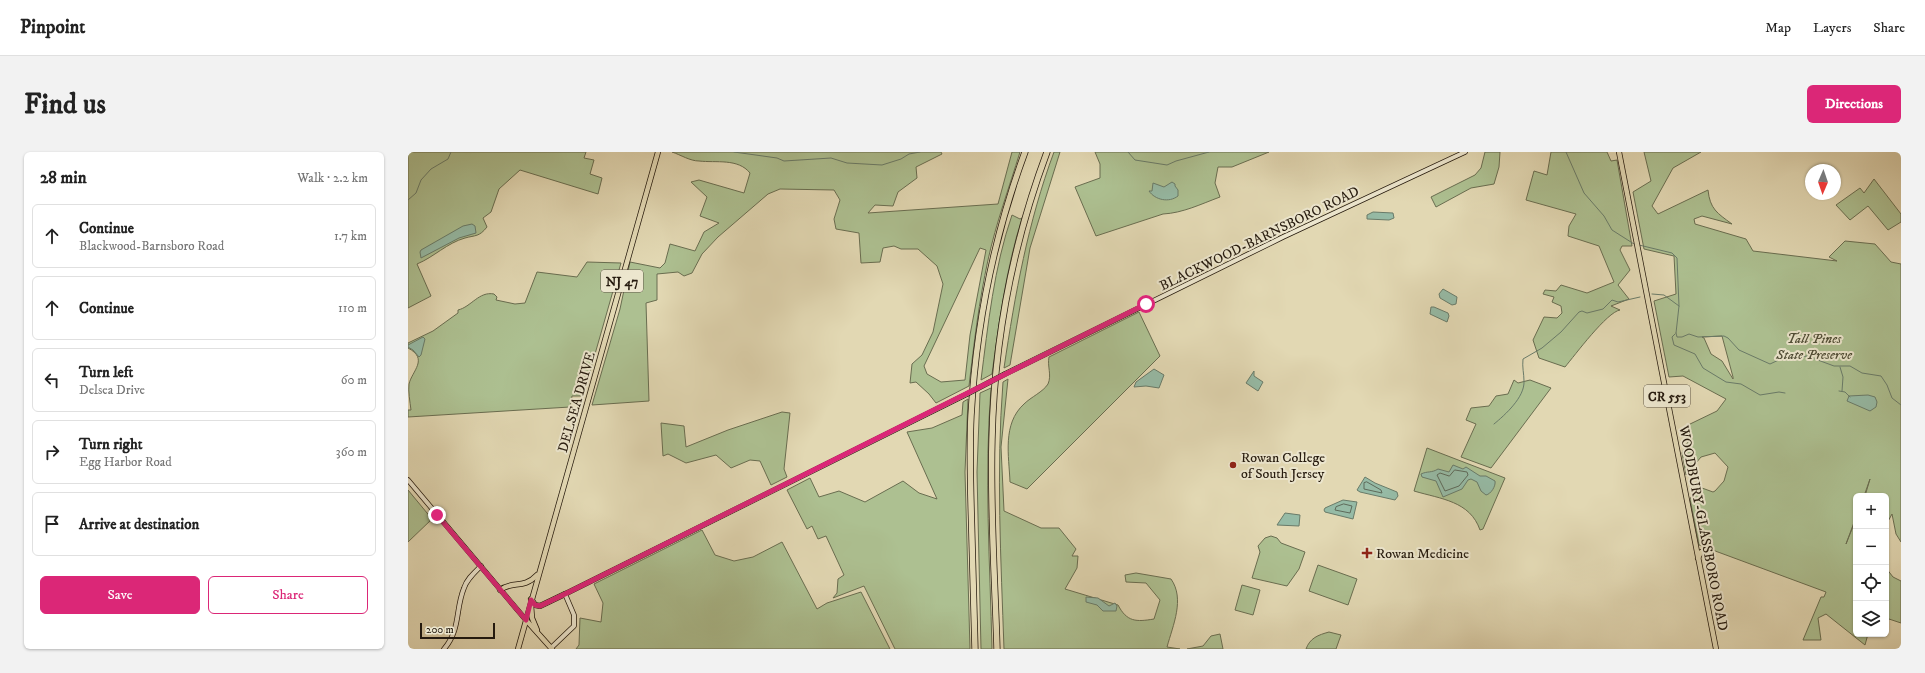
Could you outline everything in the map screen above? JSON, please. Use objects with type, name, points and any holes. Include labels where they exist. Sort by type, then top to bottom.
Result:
[{"type":"highway","points":[[975,649],[970,454],[977,348],[990,274],[1003,218],[1025,152]]},
{"type":"highway","points":[[997,649],[992,440],[998,353],[1011,277],[1023,228],[1047,152]]},
{"type":"main road","name":"DELSEA DRIVE","points":[[518,649],[658,152]]},
{"type":"main road","name":"BLACKWOOD-BARNSBORO ROAD","points":[[565,594],[1005,374],[1283,238],[1465,152]]},
{"type":"main road","name":"WOODBURY-GLASSBORO ROAD","points":[[1619,152],[1716,649]]},
{"type":"main road","points":[[408,480],[526,620]]},
{"type":"main road","points":[[1698,558],[1701,552],[1710,551]]},
{"type":"main road","points":[[444,649],[456,630],[463,589],[471,576],[481,566]]},
{"type":"main road","points":[[500,590],[507,586],[527,584],[539,574]]},
{"type":"main road","points":[[531,600],[535,605],[540,606],[565,594],[574,615],[574,626],[551,648]]},
{"type":"main road","name":"NJ 47","points":[[531,600],[532,618],[539,634]]},
{"type":"main road","name":"NJ 47","points":[[526,620],[551,648]]},
{"type":"green space","points":[[408,152],[586,152],[584,158],[594,160],[590,174],[602,178],[598,194],[520,170],[499,189],[491,212],[483,218],[487,227],[482,233],[458,240],[417,264],[431,296],[408,308]]},
{"type":"green space","points":[[672,152],[941,152],[942,154],[916,167],[917,178],[898,192],[893,206],[875,205],[868,213],[998,204],[1012,152],[1020,152],[991,246],[979,307],[969,386],[936,403],[916,382],[910,383],[912,364],[922,355],[933,332],[943,284],[937,266],[918,249],[901,249],[894,246],[883,248],[880,262],[861,263],[859,233],[836,229],[834,219],[840,200],[834,190],[780,189],[768,194],[718,237],[702,254],[692,273],[684,276],[678,272],[657,274],[657,300],[646,303],[649,401],[592,405],[620,309],[630,262],[660,268],[665,263],[670,244],[695,251],[704,232],[719,223],[700,216],[707,197],[691,182],[699,180],[744,193],[750,173],[745,168],[726,162],[696,161]],"holes":[[[980,248],[986,250],[970,335],[965,380],[941,382],[927,374],[924,366]]]},
{"type":"green space","points":[[1054,152],[1060,152],[1030,248],[1010,365],[1004,368],[1023,258],[1037,205]]},
{"type":"green space","points":[[1095,152],[1269,152],[1232,167],[1218,167],[1215,183],[1220,197],[1185,210],[1163,214],[1096,236],[1075,187],[1100,178],[1100,164]]},
{"type":"green space","points":[[1485,152],[1500,152],[1499,167],[1494,184],[1471,188],[1436,207],[1431,197],[1475,175],[1481,168]]},
{"type":"green space","points":[[1551,152],[1607,152],[1611,161],[1617,160],[1632,246],[1622,246],[1620,250],[1630,270],[1618,285],[1629,299],[1611,306],[1620,310],[1607,318],[1583,344],[1565,367],[1539,358],[1533,340],[1544,317],[1557,318],[1562,313],[1561,306],[1552,302],[1554,297],[1543,294],[1545,290],[1556,291],[1561,285],[1587,293],[1614,282],[1599,246],[1568,236],[1569,226],[1576,214],[1526,200],[1534,171],[1547,175]]},
{"type":"green space","name":"Tall Pines State Preserve","points":[[1644,152],[1701,152],[1673,168],[1652,206],[1658,214],[1708,190],[1710,202],[1715,210],[1732,224],[1702,216],[1694,219],[1695,224],[1746,239],[1753,251],[1837,261],[1829,257],[1845,241],[1875,244],[1891,262],[1901,264],[1901,542],[1896,534],[1892,514],[1889,520],[1889,493],[1866,493],[1870,479],[1865,493],[1853,493],[1853,525],[1846,544],[1853,526],[1853,635],[1826,614],[1818,618],[1821,640],[1803,640],[1821,597],[1824,597],[1826,592],[1699,545],[1690,499],[1694,492],[1702,488],[1713,492],[1715,491],[1724,481],[1728,467],[1715,453],[1701,457],[1686,475],[1682,453],[1691,436],[1688,425],[1717,411],[1726,399],[1683,376],[1669,377],[1654,301],[1676,294],[1674,256],[1644,249],[1633,192],[1651,181]],"holes":[[[1722,336],[1733,379],[1722,361],[1711,354],[1704,338],[1702,337]]]},
{"type":"green space","points":[[1874,179],[1901,214],[1901,222],[1888,230],[1868,206],[1850,220],[1836,205],[1860,188],[1864,193]]},
{"type":"green space","points":[[1012,215],[1020,219],[1022,218],[1007,276],[992,374],[981,380],[996,276]]},
{"type":"green space","points":[[587,262],[621,263],[583,396],[572,396],[570,407],[408,417],[408,410],[411,410],[409,384],[418,365],[418,361],[414,352],[408,348],[408,343],[433,331],[458,313],[458,310],[467,306],[479,297],[494,294],[497,297],[496,300],[515,304],[525,303],[537,272],[577,277]]},
{"type":"green space","points":[[1139,312],[1160,356],[1027,489],[1010,482],[1008,441],[1012,421],[1024,404],[1043,390],[1048,384],[1050,377],[1049,357]]},
{"type":"green space","points":[[1008,379],[1001,447],[1004,511],[1041,528],[1059,528],[1076,549],[1072,556],[1078,556],[1077,568],[1065,589],[1118,605],[1125,615],[1133,620],[1154,619],[1160,600],[1146,583],[1126,582],[1125,575],[1136,573],[1171,579],[1177,595],[1177,604],[1175,621],[1167,647],[1180,649],[1004,649],[999,482],[1003,382]]},
{"type":"green space","points":[[1514,380],[1518,383],[1530,380],[1551,388],[1491,468],[1461,457],[1476,424],[1466,420],[1471,408],[1489,406],[1496,396],[1508,394]]},
{"type":"green space","points":[[991,388],[988,486],[992,649],[981,649],[977,472],[980,393]]},
{"type":"green space","points":[[968,399],[965,472],[970,649],[895,649],[864,586],[833,598],[837,593],[838,579],[844,575],[826,536],[818,539],[812,526],[807,529],[787,490],[810,478],[819,497],[839,491],[865,502],[903,481],[919,493],[937,499],[907,432],[932,428],[962,415],[963,402]]},
{"type":"green space","points":[[782,412],[790,413],[784,469],[787,477],[771,485],[760,461],[750,460],[731,468],[716,455],[686,463],[668,454],[663,456],[661,423],[684,426],[686,447],[728,430]]},
{"type":"green space","points":[[1427,448],[1505,478],[1483,529],[1480,530],[1475,520],[1462,507],[1444,499],[1414,491]]},
{"type":"green space","points":[[408,490],[432,519],[408,542]]},
{"type":"green space","points":[[702,530],[715,555],[734,561],[753,557],[782,542],[817,609],[827,603],[861,592],[890,649],[576,649],[579,645],[580,618],[601,622],[603,603],[594,584]]},
{"type":"green space","points":[[1271,536],[1277,538],[1281,543],[1305,552],[1299,569],[1287,586],[1252,578],[1260,552],[1258,546],[1265,538]]},
{"type":"green space","points":[[1318,565],[1357,579],[1348,605],[1309,591]]},
{"type":"green space","points":[[1889,572],[1893,577],[1901,581],[1901,623],[1889,619]]},
{"type":"green space","points":[[1242,585],[1260,590],[1253,615],[1235,610]]},
{"type":"green space","points":[[1329,632],[1341,635],[1336,649],[1306,649],[1310,642],[1315,638],[1321,634]]},
{"type":"green space","points":[[1220,634],[1223,649],[1187,649],[1203,646],[1211,636]]},
{"type":"green space","name":"Tall Pines State Preserve","points":[[1855,637],[1867,637],[1865,645]]},
{"type":"water","points":[[1172,182],[1178,190],[1178,196],[1174,198],[1162,200],[1155,197],[1149,191],[1152,191],[1153,183],[1164,187]]},
{"type":"water","points":[[1373,212],[1393,213],[1394,218],[1389,220],[1367,219],[1367,215]]},
{"type":"water","points":[[472,224],[475,226],[476,233],[459,238],[421,258],[421,250],[463,226]]},
{"type":"water","points":[[1443,289],[1457,297],[1456,304],[1452,305],[1440,298],[1439,294]]},
{"type":"water","points":[[1431,307],[1448,313],[1449,316],[1447,322],[1430,314]]},
{"type":"water","points":[[423,337],[425,339],[421,355],[419,357],[408,347],[408,345]]},
{"type":"water","points":[[1154,369],[1164,375],[1159,388],[1146,386],[1134,387],[1136,382]]},
{"type":"water","points":[[1254,371],[1254,376],[1263,382],[1258,391],[1246,383]]},
{"type":"water","points":[[1868,395],[1875,397],[1877,402],[1876,407],[1870,411],[1847,401],[1849,396]]},
{"type":"water","points":[[1453,465],[1463,469],[1466,467],[1480,476],[1486,476],[1495,481],[1493,490],[1486,495],[1481,491],[1477,482],[1471,479],[1468,480],[1462,489],[1443,497],[1436,481],[1422,477],[1421,474],[1438,469],[1449,472]]},
{"type":"water","points":[[1365,477],[1397,492],[1398,496],[1395,500],[1360,492],[1357,490]]},
{"type":"water","points":[[1343,500],[1357,502],[1353,519],[1325,512],[1325,508]]},
{"type":"water","points":[[1285,513],[1300,515],[1299,526],[1277,525]]},
{"type":"water","points":[[1086,597],[1098,598],[1109,606],[1115,603],[1117,606],[1116,611],[1103,611],[1097,605],[1086,602]]},
{"type":"waterway","points":[[408,200],[416,193],[421,180],[431,169],[448,159],[451,152]]},
{"type":"waterway","points":[[734,152],[777,158],[784,161],[831,158],[847,163],[882,165],[901,159],[909,154],[920,152]]},
{"type":"waterway","points":[[1128,152],[1135,160],[1167,165],[1209,152]]},
{"type":"waterway","points":[[1566,152],[1584,193],[1604,216],[1612,230],[1634,244]]},
{"type":"waterway","points":[[1639,245],[1672,253],[1677,258],[1679,306],[1676,333]]},
{"type":"waterway","points":[[1652,294],[1664,295],[1679,306]]},
{"type":"waterway","points":[[1494,424],[1514,405],[1521,393],[1524,381],[1523,359],[1542,348],[1561,332],[1579,312],[1582,311],[1587,313],[1603,309],[1612,300],[1618,302],[1640,297]]},
{"type":"waterway","points":[[1676,333],[1677,337],[1682,337],[1689,334],[1698,337],[1724,336],[1728,338],[1739,350],[1770,364],[1783,358],[1789,359],[1807,356],[1834,366],[1850,366],[1862,373],[1881,376],[1887,385],[1892,398],[1901,405]]},
{"type":"waterway","points":[[1675,334],[1672,337],[1674,345],[1695,354],[1703,368],[1726,382],[1741,384],[1760,395],[1779,392],[1785,393]]},
{"type":"waterway","points":[[1840,367],[1843,377],[1842,391]]},
{"type":"waterway","points":[[1839,391],[1845,392],[1850,397]]},
{"type":"place","name":"Rowan College of South Jersey","points":[[1233,465]]},
{"type":"place","name":"Rowan Medicine","points":[[1367,553]]},
{"type":"route","points":[[437,515],[526,620],[531,600],[536,606],[540,606],[565,594],[1146,304]]}]
